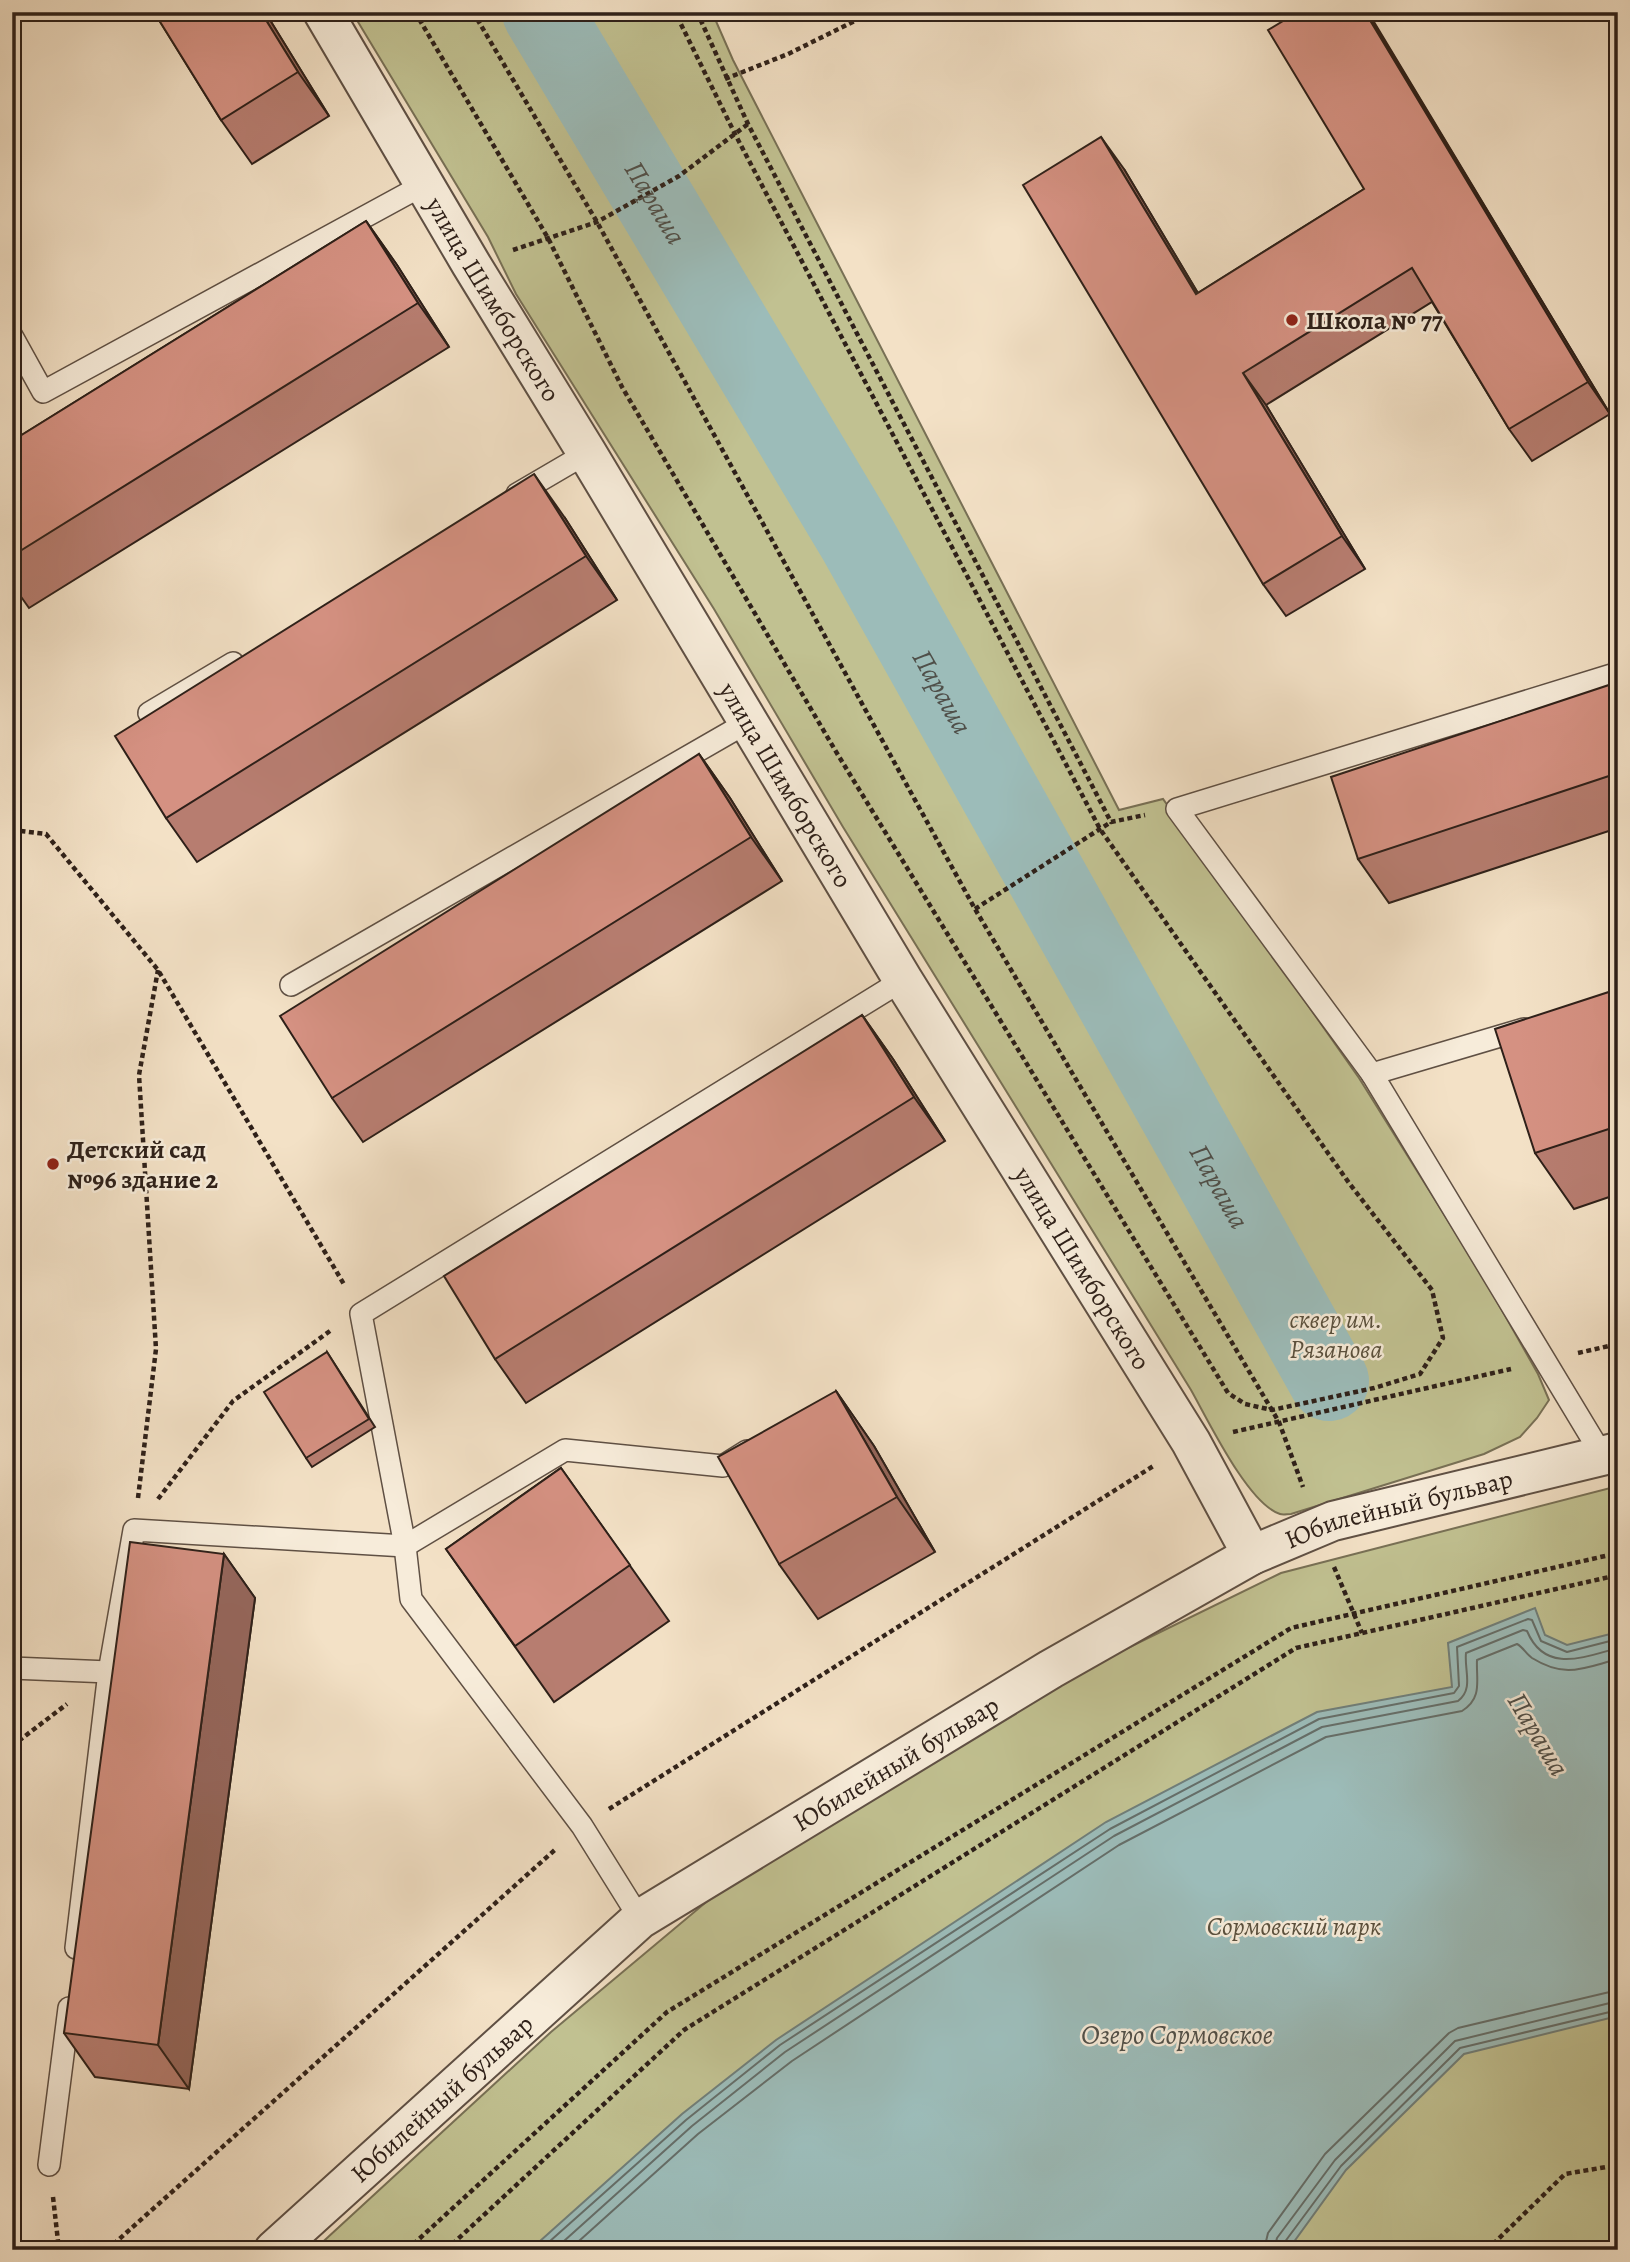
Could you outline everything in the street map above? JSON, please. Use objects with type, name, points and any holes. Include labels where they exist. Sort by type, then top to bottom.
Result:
[{"type":"street","name":"улица Шимборского","points":[[323,12],[471,264],[903,980],[1191,1442],[1252,1555]]},
{"type":"street","name":"Юбилейный бульвар","points":[[274,2250],[640,1919],[1051,1669],[1252,1555],[1334,1521],[1610,1454]]},
{"type":"lane","points":[[13,335],[43,392],[425,184]]},
{"type":"lane","points":[[504,502],[587,453]]},
{"type":"lane","points":[[149,713],[255,649]]},
{"type":"lane","points":[[1610,1454],[1545,1361],[1372,1074],[1177,809],[1618,673]]},
{"type":"lane","points":[[291,985],[748,722]]},
{"type":"lane","points":[[640,1919],[582,1826],[411,1599],[405,1546],[360,1312],[903,980]]},
{"type":"lane","points":[[1372,1074],[1540,1025]]},
{"type":"lane","points":[[49,2165],[110,1672],[134,1530],[405,1546],[565,1450],[723,1466],[759,1444]]},
{"type":"lane","points":[[12,1668],[110,1672]]},
{"type":"path","points":[[415,12],[548,238],[622,387],[835,750],[1228,1393],[1245,1404],[1272,1410],[1374,1388],[1420,1374],[1443,1339],[1432,1290],[1349,1183],[1100,829],[735,134],[675,12]]},
{"type":"path","points":[[473,12],[597,222],[975,909],[1279,1422]]},
{"type":"path","points":[[697,12],[725,79],[1111,822]]},
{"type":"path","points":[[725,79],[788,54],[873,12]]},
{"type":"path","points":[[471,264],[597,222],[679,176],[748,124]]},
{"type":"path","points":[[975,909],[1111,822],[1177,809]]},
{"type":"path","points":[[12,830],[46,834],[158,970],[360,1312],[233,1401],[134,1530]]},
{"type":"path","points":[[134,1530],[156,1349],[139,1075],[158,970]]},
{"type":"path","points":[[107,2250],[582,1826],[1191,1442],[1618,1344]]},
{"type":"path","points":[[407,2250],[667,2012],[1291,1628],[1618,1553]]},
{"type":"path","points":[[446,2250],[684,2030],[1296,1648],[1618,1575]]},
{"type":"path","points":[[12,1746],[110,1672]]},
{"type":"path","points":[[49,2165],[59,2250]]},
{"type":"path","points":[[1487,2250],[1565,2175],[1618,2165]]},
{"type":"green space","name":"сквер им. Рязанова","points":[[352,12],[712,12],[733,60],[1119,810],[1163,799],[1359,1078],[1482,1275],[1538,1374],[1549,1400],[1520,1437],[1484,1454],[1291,1514],[1280,1514],[1255,1495],[1230,1460],[1191,1390],[843,827],[714,609],[516,294],[488,237]]},
{"type":"green space","name":"Сормовский парк","points":[[1618,1486],[1618,2250],[314,2250],[551,2032],[711,1898],[1095,1664],[1281,1573]]},
{"type":"water","name":"Озеро Сормовское","points":[[1535,1608],[1545,1635],[1567,1645],[1618,1632],[1618,2016],[1464,2054],[1346,2170],[1288,2250],[530,2250],[682,2114],[776,2040],[1106,1822],[1317,1712],[1452,1687],[1448,1643]]},
{"type":"building","points":[[154,12],[261,12],[298,72],[221,120]]},
{"type":"building","points":[[1298,12],[1365,12],[1588,382],[1509,429],[1412,268],[1243,373],[1342,536],[1263,584],[1023,185],[1101,137],[1196,294],[1364,189],[1268,30]]},
{"type":"building","points":[[366,221],[418,303],[12,556],[12,441]]},
{"type":"building","points":[[534,474],[586,556],[166,818],[115,736]]},
{"type":"building","points":[[1618,682],[1618,773],[1358,859],[1331,777]]},
{"type":"building","points":[[699,754],[751,837],[332,1098],[280,1016]]},
{"type":"building","points":[[1618,989],[1618,1126],[1535,1153],[1495,1029]]},
{"type":"building","points":[[862,1015],[914,1097],[495,1359],[444,1276]]},
{"type":"building","points":[[327,1352],[369,1419],[306,1458],[264,1392]]},
{"type":"building","points":[[836,1391],[897,1497],[779,1564],[718,1457]]},
{"type":"building","points":[[561,1468],[630,1565],[515,1646],[446,1549]]},
{"type":"building","points":[[130,1542],[224,1554],[158,2045],[64,2033]]},
{"type":"waterway","name":"Параша","points":[[542,12],[858,540],[1329,1381]]},
{"type":"place","name":"Школа № 77","points":[[1292,320]]},
{"type":"place","name":"Детский сад №96 здание 2","points":[[53,1164]]}]
